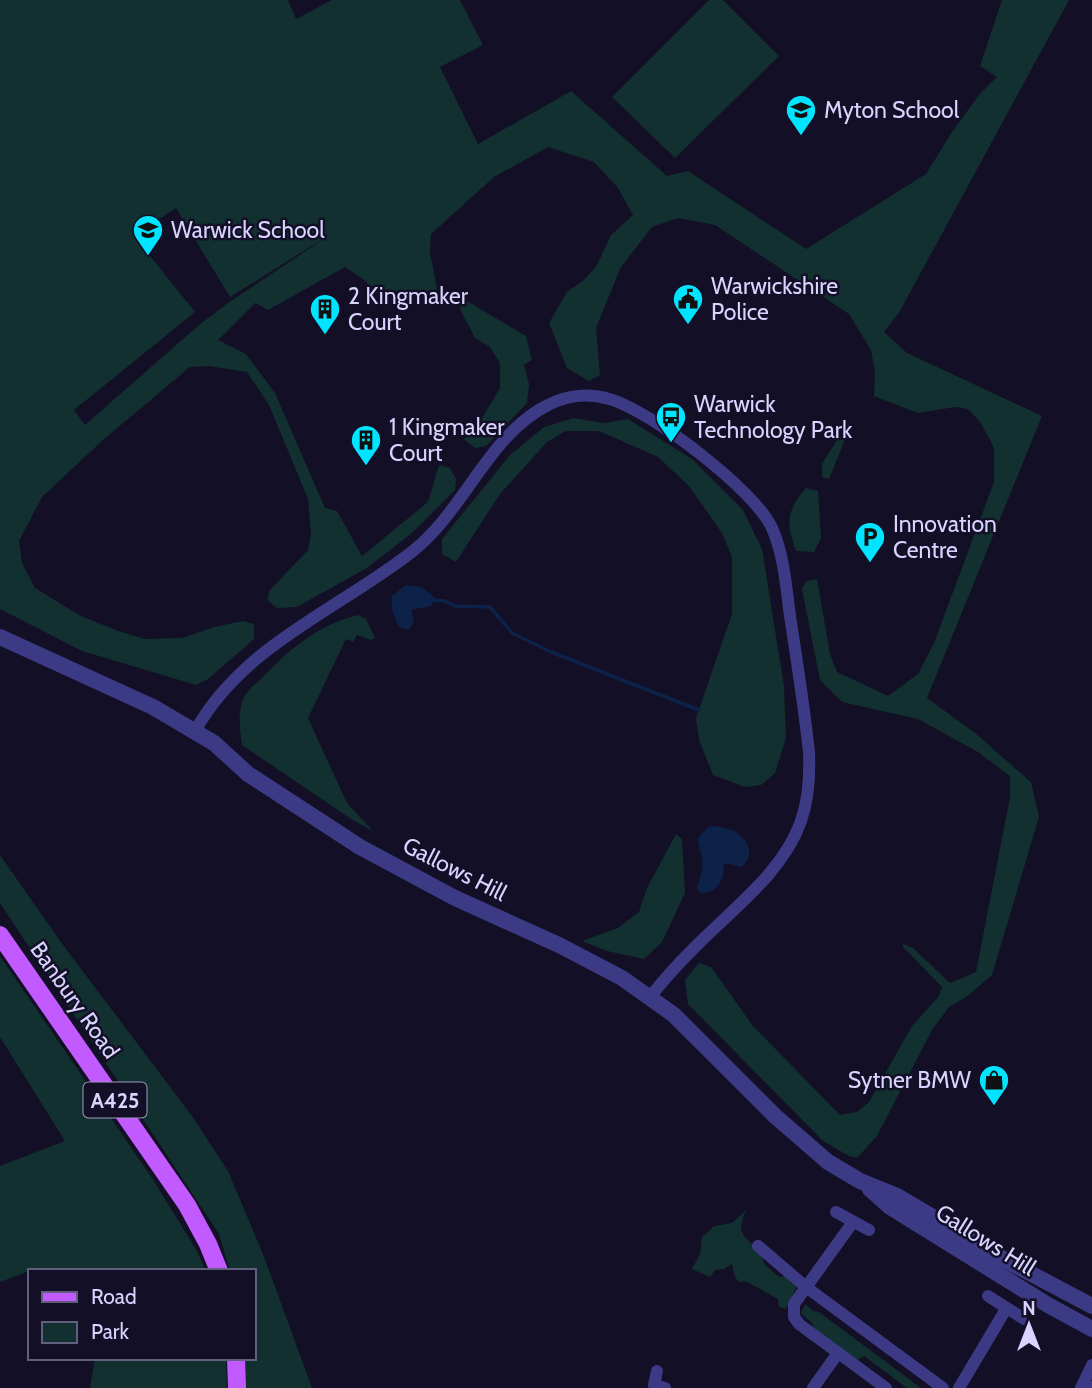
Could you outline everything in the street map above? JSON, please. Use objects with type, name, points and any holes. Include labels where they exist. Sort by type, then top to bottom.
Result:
[{"type":"main road","name":"Banbury Road","points":[[0,935],[187,1205],[218,1269]]},
{"type":"main road","points":[[236,1360],[237,1388]]},
{"type":"street","points":[[195,731],[227,685],[281,639],[395,564],[432,535],[504,441],[526,419],[548,404],[575,396],[599,396],[631,407],[662,425],[737,485],[771,526],[783,569],[810,774],[800,824],[779,860],[651,996]]},
{"type":"street","name":"Gallows Hill","points":[[0,638],[137,699],[214,743],[281,803],[455,898],[595,963],[651,996],[694,1033],[803,1143],[828,1162],[860,1181],[897,1196],[1005,1260],[1092,1306]]},
{"type":"street","name":"Gallows Hill","points":[[860,1181],[890,1207],[1048,1305],[1092,1329]]},
{"type":"street","points":[[836,1212],[869,1230]]},
{"type":"street","points":[[853,1222],[794,1304],[794,1317],[799,1324],[886,1388]]},
{"type":"street","points":[[758,1246],[806,1287],[943,1388]]},
{"type":"street","points":[[988,1296],[1024,1320]]},
{"type":"street","points":[[959,1388],[1006,1309]]},
{"type":"street","points":[[813,1388],[838,1353]]},
{"type":"street","points":[[1081,1388],[1092,1365]]},
{"type":"green space","points":[[0,0],[288,0],[296,19],[332,0],[460,0],[483,45],[440,67],[478,144],[571,91],[667,176],[688,171],[806,249],[926,174],[979,95],[997,77],[980,66],[1002,0],[1069,0],[900,311],[884,332],[907,353],[1042,416],[927,698],[975,733],[1031,782],[1039,817],[992,975],[966,997],[949,1007],[932,1030],[877,1136],[857,1158],[823,1141],[688,1004],[685,980],[699,963],[711,967],[753,1026],[840,1115],[857,1112],[869,1102],[912,1026],[939,996],[942,987],[903,944],[913,948],[950,983],[976,972],[1010,797],[1010,776],[978,752],[918,719],[842,702],[820,680],[802,589],[806,581],[817,579],[830,654],[837,672],[888,696],[918,674],[934,643],[994,482],[994,448],[981,423],[968,409],[955,407],[918,413],[874,396],[875,373],[871,350],[849,314],[715,225],[678,218],[652,227],[621,267],[596,328],[600,375],[589,381],[567,368],[549,323],[567,292],[584,280],[597,265],[611,235],[633,215],[618,188],[594,162],[548,147],[494,177],[431,234],[430,252],[437,289],[431,295],[401,291],[380,297],[364,280],[345,267],[268,310],[255,303],[218,340],[246,354],[275,393],[325,508],[337,511],[362,556],[428,502],[439,465],[450,468],[456,479],[455,490],[412,533],[367,568],[297,607],[277,608],[267,600],[270,590],[308,550],[311,533],[308,499],[269,405],[247,372],[209,366],[190,367],[104,439],[42,497],[19,541],[22,563],[35,588],[79,615],[118,631],[145,639],[182,638],[243,621],[254,624],[254,639],[208,679],[196,685],[82,651],[0,609]],"holes":[[[176,208],[230,297],[331,234],[199,325],[85,425],[74,410],[195,312],[134,236]]]},
{"type":"green space","points":[[709,0],[723,0],[779,56],[675,158],[612,97]]},
{"type":"green space","points":[[462,298],[526,336],[532,360],[524,365],[529,384],[527,403],[486,446],[475,448],[464,439],[481,420],[500,388],[500,363],[490,347],[475,338],[460,309]]},
{"type":"green space","points":[[573,418],[604,423],[628,419],[692,459],[743,510],[762,549],[784,686],[786,738],[775,773],[761,785],[745,787],[713,775],[699,740],[696,718],[732,614],[732,557],[722,533],[689,486],[658,457],[599,431],[566,431],[547,442],[500,494],[456,562],[442,554],[442,539],[510,455],[544,427]]},
{"type":"green space","points":[[840,435],[846,437],[829,479],[822,477],[822,464]]},
{"type":"green space","points":[[806,488],[818,491],[821,538],[814,552],[796,551],[789,525],[791,511]]},
{"type":"green space","points":[[358,615],[366,619],[375,638],[371,640],[357,635],[353,642],[346,639],[308,718],[347,803],[373,831],[242,745],[240,727],[240,709],[245,695],[280,660],[316,632]]},
{"type":"green space","points":[[676,834],[682,839],[685,893],[662,942],[644,959],[607,951],[582,941],[618,928],[639,912],[647,888]]},
{"type":"green space","points":[[0,855],[63,945],[192,1116],[228,1171],[263,1254],[312,1388],[246,1388],[244,1360],[256,1360],[256,1269],[229,1269],[219,1234],[0,903]]},
{"type":"green space","points":[[0,956],[152,1178],[205,1269],[28,1269],[28,1272],[0,1282],[0,1166],[65,1141],[0,1037]]},
{"type":"green space","points":[[747,1209],[742,1220],[741,1229],[744,1235],[758,1250],[764,1264],[779,1277],[785,1276],[797,1286],[786,1309],[779,1307],[778,1299],[745,1281],[739,1282],[732,1264],[715,1270],[710,1277],[692,1269],[700,1254],[702,1237],[714,1226],[732,1223]]},
{"type":"green space","points":[[805,1304],[921,1388],[907,1388],[864,1356],[857,1360],[813,1327],[801,1313]]},
{"type":"green space","points":[[95,1360],[226,1360],[227,1388],[90,1388]]},
{"type":"water","points":[[406,585],[422,587],[434,597],[432,606],[411,610],[414,620],[409,630],[399,627],[392,610],[392,596]]},
{"type":"water","points":[[715,826],[738,833],[748,847],[748,858],[741,867],[724,863],[723,875],[716,888],[700,893],[697,888],[702,855],[698,838],[708,827]]},
{"type":"waterway","points":[[433,600],[445,601],[455,606],[490,607],[512,633],[551,652],[699,710]]},
{"type":"place","name":"Myton School","points":[[801,137]]},
{"type":"place","name":"Warwick School","points":[[148,257]]},
{"type":"place","name":"Warwickshire Police","points":[[688,326]]},
{"type":"place","name":"2 Kingmaker Court","points":[[325,336]]},
{"type":"place","name":"Warwick Technology Park","points":[[671,444]]},
{"type":"place","name":"1 Kingmaker Court","points":[[366,467]]},
{"type":"place","name":"Innovation Centre","points":[[870,564]]},
{"type":"place","name":"Sytner BMW","points":[[994,1107]]}]
